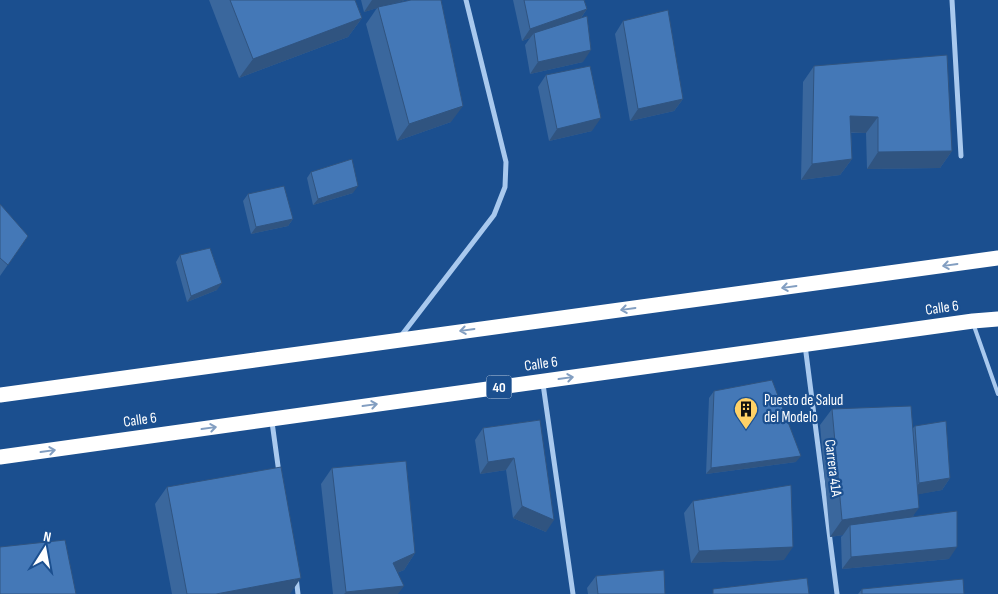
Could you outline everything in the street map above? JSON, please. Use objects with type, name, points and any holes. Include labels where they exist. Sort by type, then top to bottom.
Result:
[{"type":"highway","points":[[0,394],[998,258]]},
{"type":"highway","name":"Calle 6","points":[[0,458],[805,344],[998,319]]},
{"type":"street","points":[[399,340],[494,215],[505,187],[506,162],[466,0]]},
{"type":"street","points":[[952,0],[962,156]]},
{"type":"street","name":"Carrera 41A","points":[[805,344],[837,594]]},
{"type":"street","points":[[542,381],[573,594]]},
{"type":"street","points":[[271,419],[280,477]]},
{"type":"street","points":[[295,574],[298,594]]},
{"type":"lane","points":[[972,321],[998,394]]},
{"type":"building","points":[[230,0],[355,0],[362,18],[253,59]]},
{"type":"building","points":[[411,0],[441,0],[463,106],[409,124],[378,7]]},
{"type":"building","points":[[524,0],[584,0],[587,9],[530,29]]},
{"type":"building","points":[[668,10],[683,99],[638,109],[623,21]]},
{"type":"building","points":[[587,16],[591,50],[538,62],[534,33]]},
{"type":"building","points":[[947,55],[952,151],[878,152],[878,117],[850,116],[852,159],[812,164],[814,66]]},
{"type":"building","points":[[590,66],[601,118],[557,129],[546,75]]},
{"type":"building","points":[[352,159],[358,186],[318,199],[311,172]]},
{"type":"building","points":[[284,186],[293,219],[256,227],[248,194]]},
{"type":"building","points":[[0,204],[28,236],[8,265],[0,258]]},
{"type":"building","points":[[210,248],[222,283],[191,296],[180,255]]},
{"type":"building","name":"Puesto de Salud del Modelo","points":[[772,380],[801,456],[711,468],[714,391]]},
{"type":"building","points":[[911,406],[919,508],[842,520],[832,409]]},
{"type":"building","points":[[540,420],[554,520],[522,506],[514,458],[488,462],[483,428]]},
{"type":"building","points":[[946,421],[950,478],[919,483],[915,426]]},
{"type":"building","points":[[406,461],[415,553],[393,563],[404,586],[346,592],[332,468]]},
{"type":"building","points":[[281,467],[301,578],[216,594],[187,594],[167,487]]},
{"type":"building","points":[[791,485],[793,547],[699,551],[693,501]]},
{"type":"building","points":[[957,511],[957,547],[851,557],[850,525]]},
{"type":"building","points":[[65,540],[76,594],[0,594],[0,547]]},
{"type":"building","points":[[664,570],[665,594],[598,594],[596,576]]},
{"type":"building","points":[[807,578],[809,594],[713,594],[713,589]]},
{"type":"building","points":[[963,579],[964,594],[862,594],[862,589]]},
{"type":"place","name":"Puesto de Salud del Modelo","points":[[746,430]]}]
